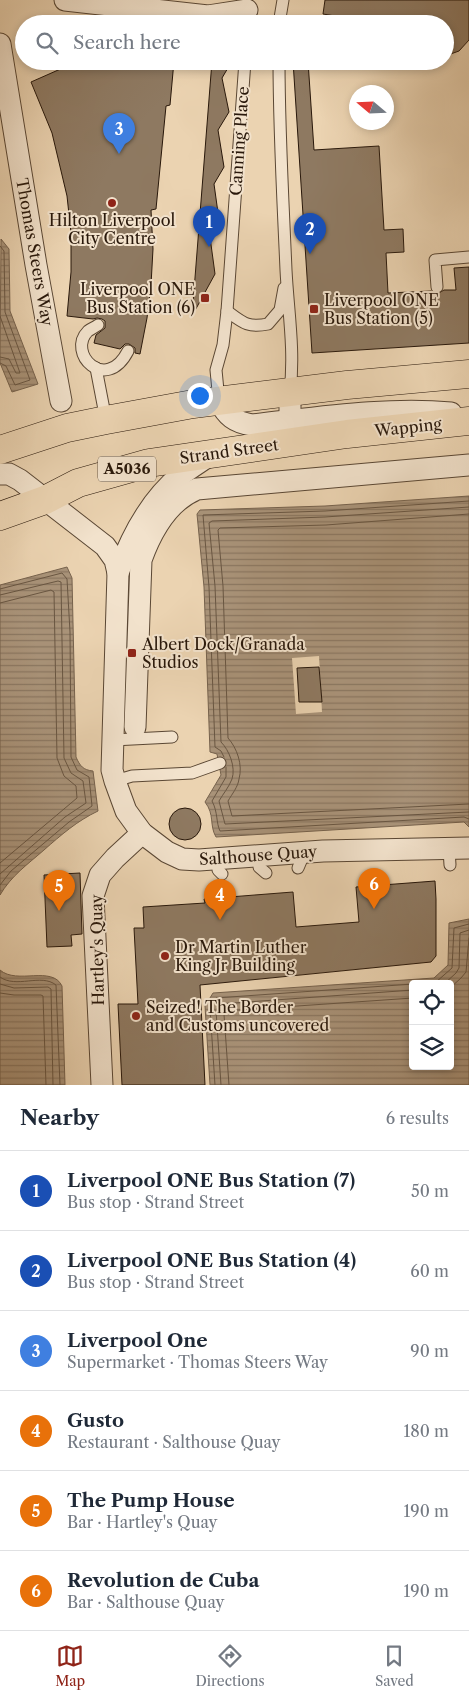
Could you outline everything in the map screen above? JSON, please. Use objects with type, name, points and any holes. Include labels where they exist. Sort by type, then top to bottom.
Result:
[{"type":"highway","points":[[0,450],[49,433],[106,420],[219,401],[290,391],[469,374]]},
{"type":"highway","name":"Wapping","points":[[347,424],[469,421]]},
{"type":"highway","name":"Strand Street","points":[[0,516],[36,503],[78,483],[140,465],[213,453],[347,424]]},
{"type":"street","points":[[65,0],[194,7],[206,15]]},
{"type":"street","points":[[216,15],[247,11]]},
{"type":"street","name":"Thomas Steers Way","points":[[0,45],[2,72],[62,400]]},
{"type":"street","points":[[213,453],[287,429],[290,421],[290,391]]},
{"type":"street","points":[[219,401],[231,418],[239,423],[252,424],[290,421],[347,424]]},
{"type":"street","name":"Wapping","points":[[347,424],[439,412],[469,414]]},
{"type":"street","name":"Salthouse Quay","points":[[118,573],[126,550],[156,500],[180,476],[213,453]]},
{"type":"street","points":[[135,727],[141,560],[148,540],[165,515],[186,494],[196,489],[469,465]]},
{"type":"street","name":"Salthouse Quay","points":[[0,474],[9,474],[20,480],[36,503],[105,546],[115,560],[118,573],[112,770],[126,811],[142,833],[167,852],[182,859],[220,867],[259,867],[299,861],[345,850],[458,852]]},
{"type":"street","name":"Hartley's Quay","points":[[102,1085],[93,896],[100,875],[142,833]]},
{"type":"lane","points":[[280,15],[283,0]]},
{"type":"lane","name":"Canning Place","points":[[219,401],[216,370],[223,345],[227,311],[244,70]]},
{"type":"lane","points":[[279,70],[279,118],[286,272],[293,366],[290,391]]},
{"type":"lane","points":[[437,287],[435,260],[469,257]]},
{"type":"lane","points":[[227,311],[242,322],[254,327],[268,324],[280,310],[286,272]]},
{"type":"lane","points":[[98,325],[88,332],[82,342],[82,354],[88,364],[99,370],[112,370],[122,363],[128,351]]},
{"type":"lane","points":[[96,368],[106,420]]},
{"type":"lane","points":[[0,505],[36,503]]},
{"type":"lane","points":[[112,740],[172,737]]},
{"type":"lane","points":[[115,780],[132,776],[192,773],[220,763]]},
{"type":"water","points":[[1,239],[9,249],[10,311],[38,384],[12,392],[0,363]]},
{"type":"water","points":[[469,496],[469,827],[464,822],[216,837],[210,811],[205,802],[221,775],[217,754],[210,752],[204,587],[197,514],[200,510],[325,506]]},
{"type":"water","points":[[67,567],[72,578],[76,757],[82,767],[93,771],[98,811],[76,824],[26,865],[4,888],[0,895],[0,585]]},
{"type":"water","points":[[469,919],[469,1085],[210,1085],[205,1006],[213,993],[434,978],[448,965],[449,923]]},
{"type":"water","points":[[0,970],[15,976],[50,977],[57,980],[62,986],[65,1085],[0,1085]]},
{"type":"pier","points":[[319,656],[322,712],[296,714],[292,658]]},
{"type":"building","points":[[325,0],[469,0],[469,40],[459,51],[454,53],[454,15],[323,14]]},
{"type":"building","name":"Hilton Liverpool City Centre","points":[[58,70],[173,70],[170,105],[166,106],[156,209],[151,210],[153,249],[151,285],[140,354],[135,353],[135,348],[129,344],[125,344],[120,349],[94,343],[96,335],[105,328],[105,321],[102,319],[67,316],[71,272],[71,233],[67,196],[52,133],[31,82]]},
{"type":"building","points":[[211,70],[227,70],[222,78],[229,112],[218,130],[224,167],[214,184],[219,220],[210,237],[215,274],[192,316]]},
{"type":"building","points":[[294,70],[309,70],[314,150],[379,146],[384,230],[403,229],[404,252],[386,253],[388,293],[431,291],[437,294],[444,290],[456,290],[454,268],[469,267],[469,343],[312,353]]},
{"type":"building","points":[[319,667],[322,702],[299,702],[297,668]]},
{"type":"building","points":[[185,808],[191,809],[196,813],[200,818],[200,830],[196,835],[191,839],[185,840],[179,839],[174,835],[170,830],[169,824],[170,818],[174,813],[179,809]]},
{"type":"building","points":[[80,873],[82,934],[71,935],[72,946],[47,947],[44,875]]},
{"type":"building","points":[[435,881],[436,956],[431,962],[200,985],[205,1085],[122,1085],[118,1004],[138,1004],[134,928],[144,928],[143,907],[205,903],[204,899],[293,892],[296,927],[359,922],[356,887]]},
{"type":"place","name":"Liverpool One","points":[[119,154]]},
{"type":"place","name":"Hilton Liverpool City Centre","points":[[112,203]]},
{"type":"place","name":"Liverpool ONE Bus Station (7)","points":[[209,247]]},
{"type":"place","name":"Liverpool ONE Bus Station (4)","points":[[310,254]]},
{"type":"place","name":"Liverpool ONE Bus Station (6)","points":[[205,298]]},
{"type":"place","name":"Liverpool ONE Bus Station (5)","points":[[314,309]]},
{"type":"place","name":"Albert Dock/Granada Studios","points":[[132,653]]},
{"type":"place","name":"Revolution de Cuba","points":[[374,909]]},
{"type":"place","name":"The Pump House","points":[[59,911]]},
{"type":"place","name":"Gusto","points":[[220,920]]},
{"type":"place","name":"Dr Martin Luther King Jr Building","points":[[165,956]]},
{"type":"place","name":"Seized! The Border and Customs uncovered","points":[[136,1016]]}]
